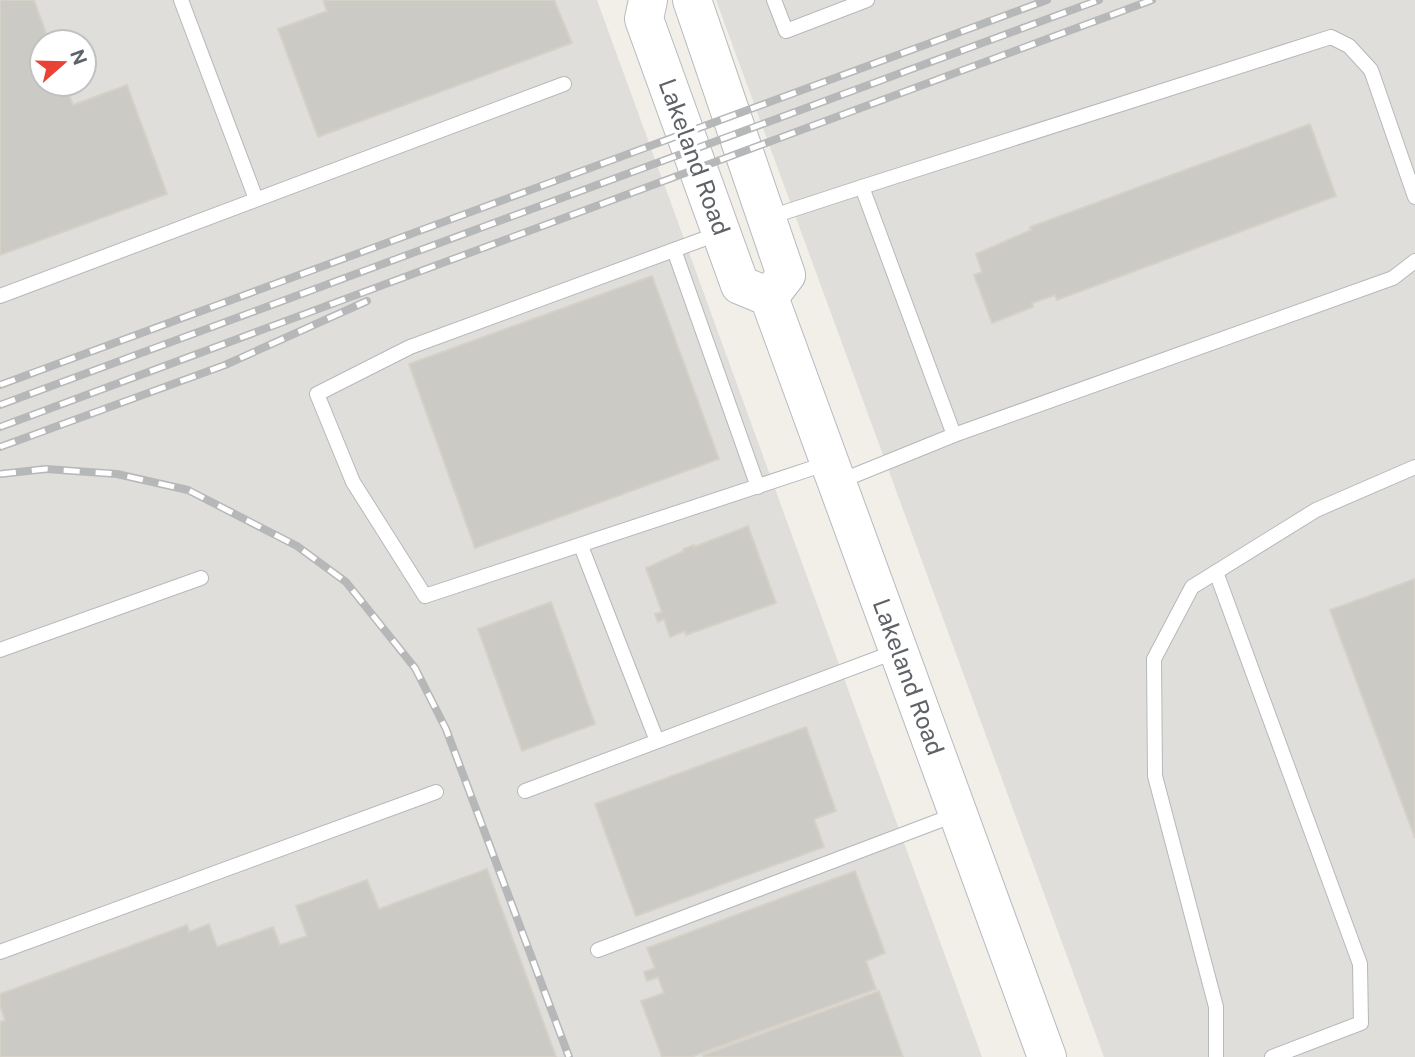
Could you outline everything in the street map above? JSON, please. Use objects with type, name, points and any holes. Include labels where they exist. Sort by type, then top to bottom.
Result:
[{"type":"street","name":"Lakeland Road","points":[[648,0],[644,19],[740,285],[769,297],[1048,1057]]},
{"type":"street","name":"Lakeland Road","points":[[692,0],[786,275],[769,297]]},
{"type":"lane","points":[[181,0],[256,198]]},
{"type":"lane","points":[[774,0],[786,31],[867,0]]},
{"type":"lane","points":[[768,218],[1331,37],[1349,46],[1371,70],[1415,197]]},
{"type":"lane","points":[[0,296],[564,84]]},
{"type":"lane","points":[[862,187],[954,435]]},
{"type":"lane","points":[[722,232],[410,347],[317,394],[353,482],[425,596],[758,486],[834,472],[954,435],[1393,278],[1415,261]]},
{"type":"lane","points":[[674,250],[758,486]]},
{"type":"lane","points":[[1216,1057],[1216,1007],[1155,776],[1154,659],[1192,587],[1316,510],[1415,467]]},
{"type":"lane","points":[[581,546],[657,741]]},
{"type":"lane","points":[[1216,572],[1360,964],[1361,1023],[1272,1057]]},
{"type":"lane","points":[[0,650],[201,578]]},
{"type":"lane","points":[[524,790],[899,651]]},
{"type":"lane","points":[[0,953],[436,792]]},
{"type":"lane","points":[[598,950],[958,814]]},
{"type":"shaded area","points":[[0,0],[597,0],[982,1057],[0,1057]]},
{"type":"shaded area","points":[[716,0],[1415,0],[1415,1057],[1104,1057]]},
{"type":"building","points":[[0,0],[34,0],[44,28],[28,28],[28,98],[70,98],[73,105],[98,98],[127,85],[167,194],[0,255]]},
{"type":"building","points":[[323,0],[554,0],[572,43],[318,137],[278,29],[327,11]]},
{"type":"building","points":[[1310,124],[1336,196],[1057,300],[1055,295],[1032,303],[1033,307],[992,323],[974,275],[982,272],[976,254],[1031,230],[1030,227]]},
{"type":"building","points":[[652,276],[719,459],[475,548],[409,364]]},
{"type":"building","points":[[748,526],[776,603],[686,635],[685,631],[670,637],[664,619],[658,622],[655,614],[662,612],[646,568],[684,551],[683,549]]},
{"type":"building","points":[[1415,579],[1415,838],[1330,610]]},
{"type":"building","points":[[551,602],[595,724],[522,751],[478,629]]},
{"type":"building","points":[[806,727],[836,811],[814,819],[824,847],[636,916],[595,804]]},
{"type":"building","points":[[487,869],[556,1057],[0,1057],[0,1022],[5,1020],[0,994],[187,925],[189,932],[209,924],[217,947],[273,927],[280,945],[307,936],[296,906],[367,880],[379,909]]},
{"type":"building","points":[[855,871],[885,953],[866,961],[876,989],[691,1057],[662,1057],[641,1001],[664,993],[658,977],[647,981],[644,972],[655,968],[647,948]]},
{"type":"building","points":[[879,991],[903,1057],[703,1055]]},
{"type":"railway","points":[[0,385],[1047,0]]},
{"type":"railway","points":[[0,405],[1099,0]]},
{"type":"railway","points":[[0,427],[1152,0]]},
{"type":"railway","points":[[0,447],[225,365],[367,301]]},
{"type":"railway","points":[[0,474],[46,469],[117,474],[188,490],[297,546],[346,582],[415,668],[446,729],[569,1057]]}]
